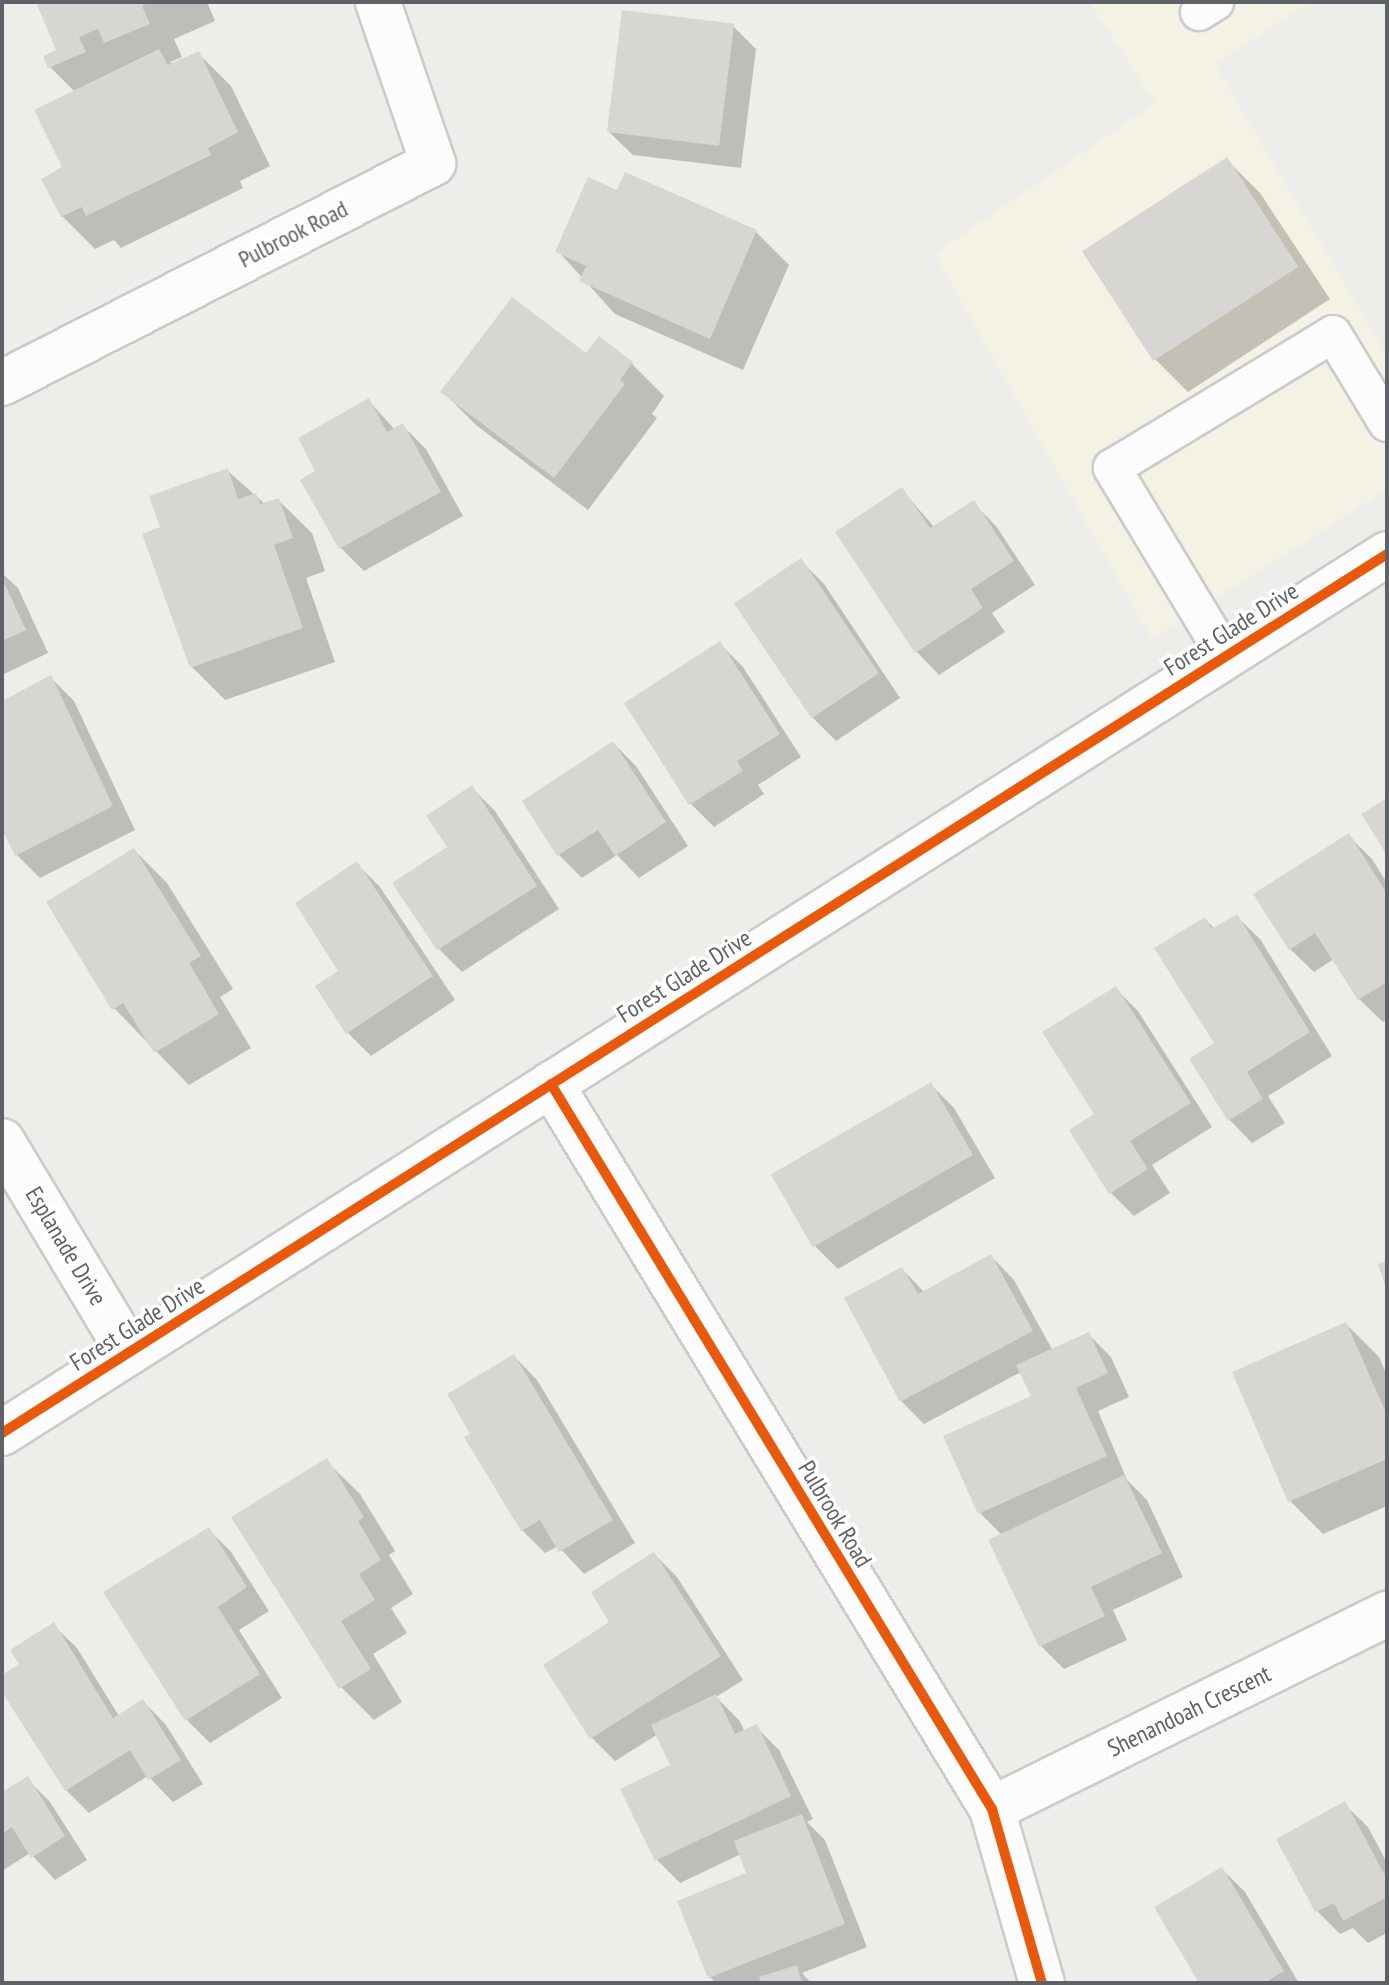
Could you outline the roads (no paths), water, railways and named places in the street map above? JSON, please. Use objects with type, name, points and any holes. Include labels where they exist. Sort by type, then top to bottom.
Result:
[{"type":"street","name":"Pulbrook Road","points":[[2,383],[433,163],[378,2]]},
{"type":"street","name":"Forest Glade Drive","points":[[2,1433],[1387,554]]},
{"type":"street","name":"Pulbrook Road","points":[[551,1084],[992,1809],[1042,1983]]},
{"type":"street","name":"Esplanade Drive","points":[[2,1141],[129,1352]]},
{"type":"street","name":"Shenandoah Crescent","points":[[992,1809],[1387,1614]]},
{"type":"lane","points":[[1226,657],[1112,468],[1333,334],[1387,423]]}]
